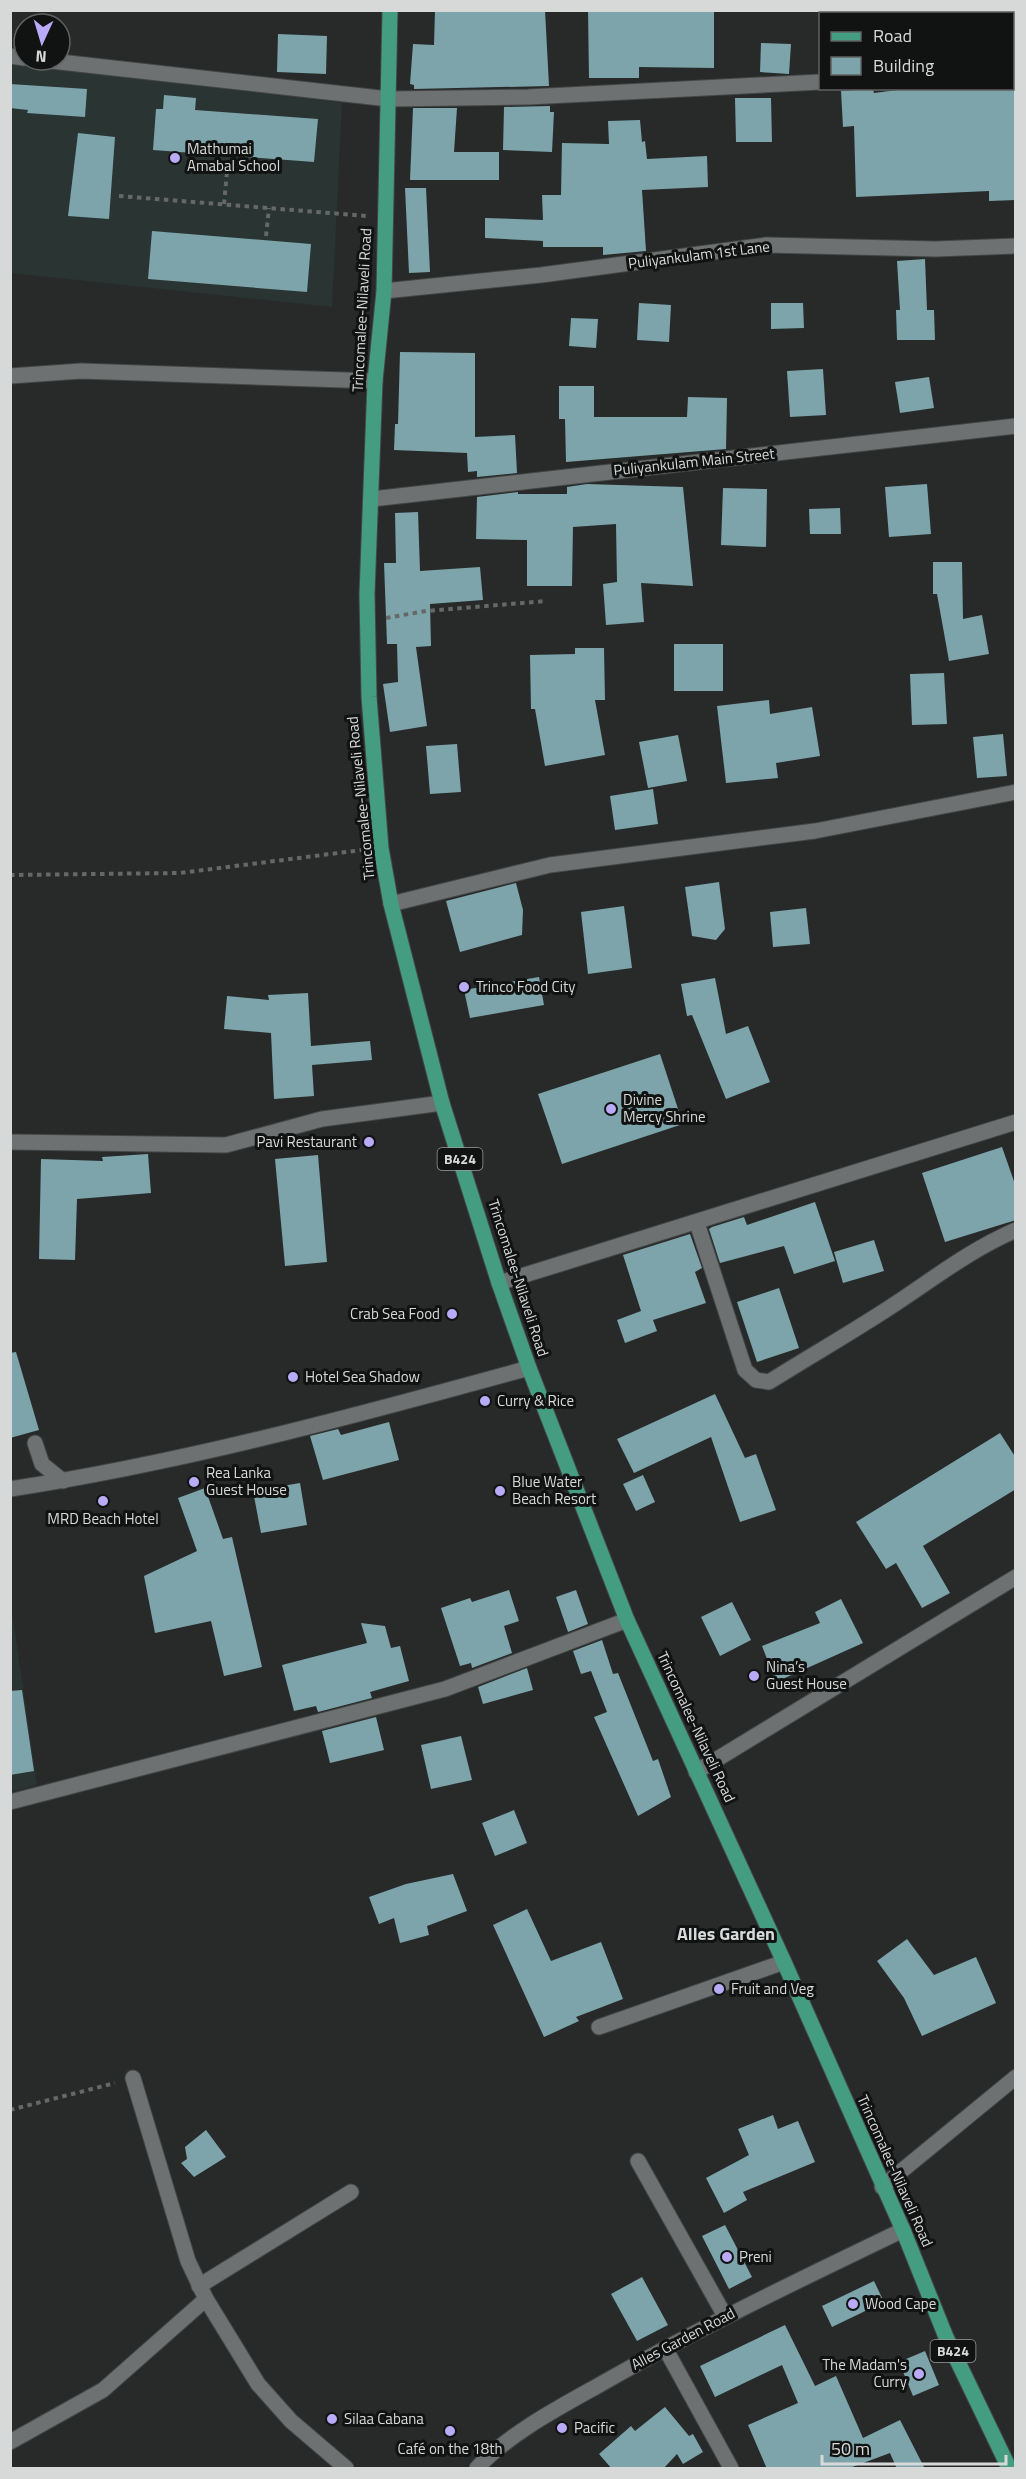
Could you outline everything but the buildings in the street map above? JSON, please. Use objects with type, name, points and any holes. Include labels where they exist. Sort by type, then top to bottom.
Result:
[{"type":"main road","name":"Trincomalee-Nilaveli Road","points":[[390,10],[384,291],[375,381],[367,621],[369,697],[381,848],[391,904],[442,1103],[500,1283],[529,1368],[627,1620],[784,1962],[903,2230],[946,2337],[1010,2460]]},
{"type":"street","points":[[72,63],[389,99],[528,97],[819,82]]},
{"type":"street","name":"Puliyankulam 1st Lane","points":[[384,291],[541,275],[766,245],[935,249],[1016,246]]},
{"type":"street","points":[[10,376],[81,371],[375,381]]},
{"type":"street","name":"Puliyankulam Main Street","points":[[372,499],[1016,426]]},
{"type":"street","points":[[391,904],[550,865],[814,831],[1016,792]]},
{"type":"street","points":[[10,1142],[226,1145],[322,1119],[442,1103]]},
{"type":"street","points":[[500,1283],[1016,1122]]},
{"type":"street","points":[[697,1222],[745,1370],[756,1380],[769,1382],[899,1301],[949,1266],[988,1242],[1016,1230]]},
{"type":"street","points":[[10,1490],[114,1473],[375,1411],[529,1368]]},
{"type":"street","points":[[35,1443],[42,1464],[63,1481]]},
{"type":"street","points":[[696,1772],[1016,1577]]},
{"type":"street","points":[[10,1802],[445,1689],[627,1620]]},
{"type":"street","points":[[599,2027],[784,1962]]},
{"type":"street","points":[[882,2187],[1016,2077]]},
{"type":"street","points":[[133,2078],[188,2261],[203,2293],[258,2384],[291,2421],[346,2469]]},
{"type":"street","points":[[638,2161],[724,2316]]},
{"type":"street","points":[[10,2442],[103,2390],[203,2293],[351,2192]]},
{"type":"street","name":"Alles Garden Road","points":[[477,2469],[493,2451],[567,2403],[665,2348],[724,2316],[903,2230]]},
{"type":"street","points":[[665,2348],[731,2469]]},
{"type":"path","points":[[224,204],[228,160]]},
{"type":"path","points":[[119,196],[385,218]]},
{"type":"path","points":[[266,236],[269,208]]},
{"type":"path","points":[[367,621],[426,611],[546,601]]},
{"type":"path","points":[[10,875],[180,873],[381,848]]},
{"type":"path","points":[[10,2110],[133,2078]]},
{"type":"shaded area","name":"Mathumai Amabal School","points":[[11,64],[12,72],[72,71],[342,103],[332,307],[11,273]]},
{"type":"shaded area","points":[[10,1597],[37,1785],[11,1792],[10,1792]]},
{"type":"place","name":"Mathumai Amabal School","points":[[175,158]]},
{"type":"place","name":"Trinco Food City","points":[[464,987]]},
{"type":"place","name":"Divine Mercy Shrine","points":[[611,1109]]},
{"type":"place","name":"Pavi Restaurant","points":[[369,1142]]},
{"type":"place","name":"Crab Sea Food","points":[[452,1314]]},
{"type":"place","name":"Hotel Sea Shadow","points":[[293,1377]]},
{"type":"place","name":"Curry & Rice","points":[[485,1401]]},
{"type":"place","name":"Rea Lanka Guest House","points":[[194,1482]]},
{"type":"place","name":"Blue Water Beach Resort","points":[[500,1491]]},
{"type":"place","name":"MRD Beach Hotel","points":[[103,1501]]},
{"type":"place","name":"Nina’s Guest House","points":[[754,1676]]},
{"type":"place","name":"Fruit and Veg","points":[[719,1989]]},
{"type":"place","name":"Preni","points":[[727,2257]]},
{"type":"place","name":"Wood Cape","points":[[853,2304]]},
{"type":"place","name":"The Madam's Curry","points":[[919,2374]]},
{"type":"place","name":"Silaa Cabana","points":[[332,2419]]},
{"type":"place","name":"Pacific","points":[[562,2428]]},
{"type":"place","name":"Café on the 18th","points":[[450,2431]]},
{"type":"district","name":"Alles Garden","points":[[726,1934]]}]
